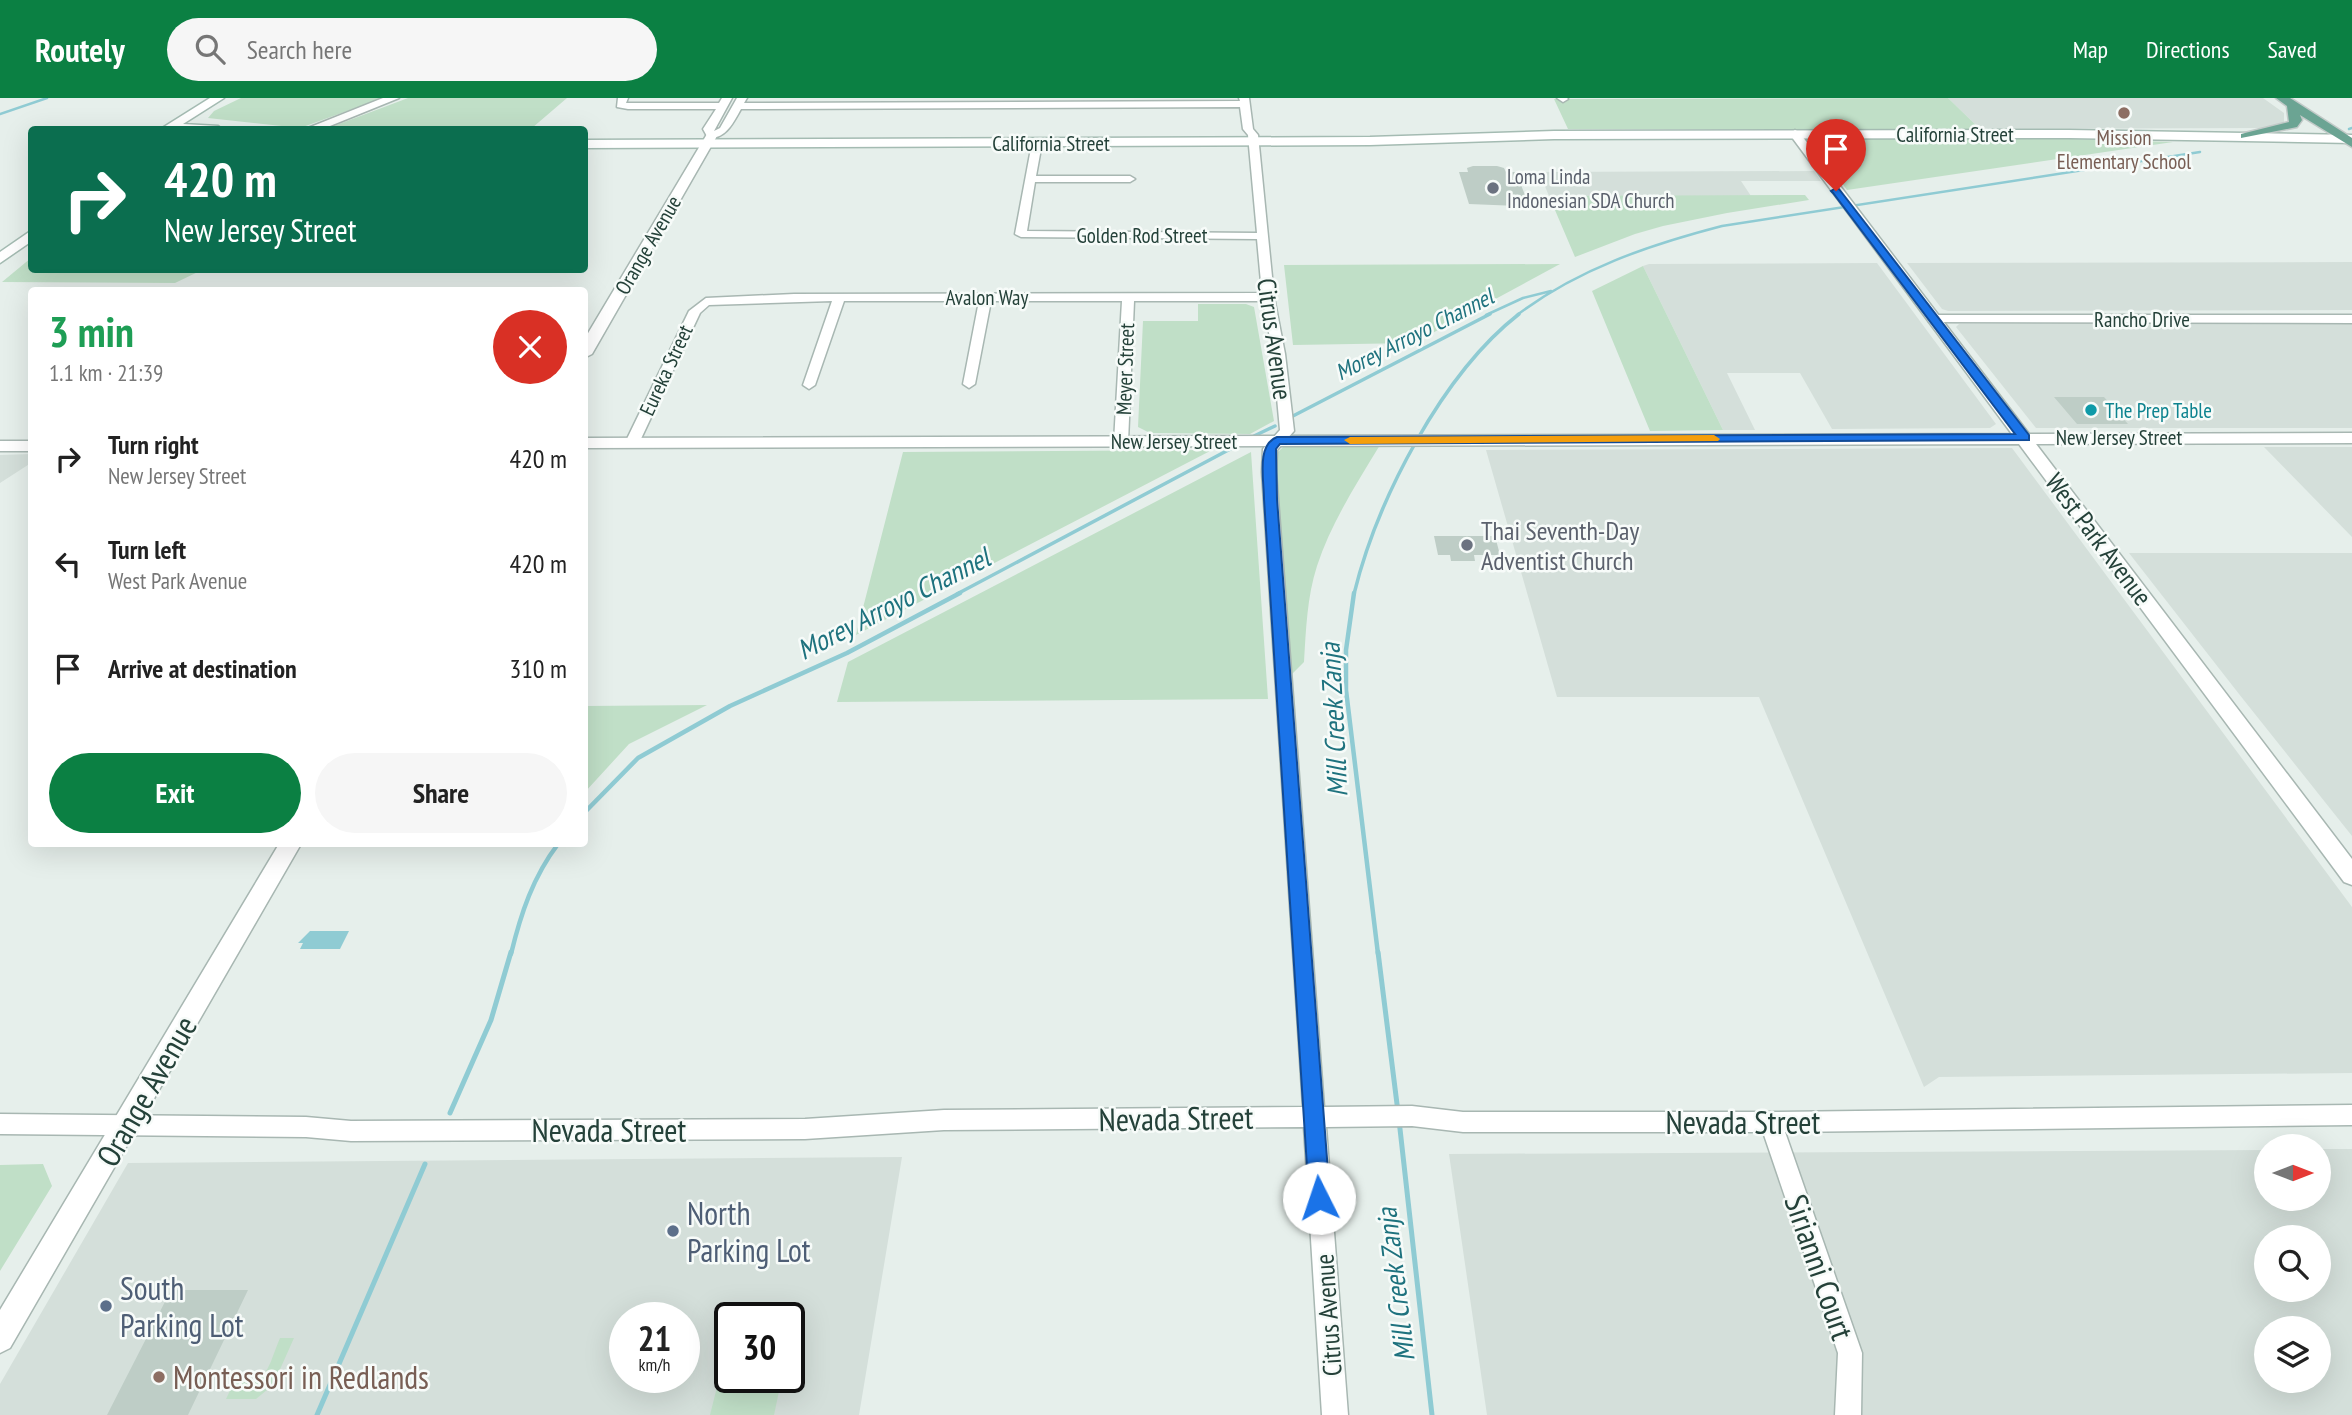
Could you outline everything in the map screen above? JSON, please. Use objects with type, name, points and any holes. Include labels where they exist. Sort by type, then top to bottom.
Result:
[{"type":"main road","points":[[2245,136],[2292,125],[2297,120],[2287,102]]},
{"type":"main road","points":[[2287,102],[2349,140],[2344,146],[2352,152]]},
{"type":"street","points":[[169,126],[218,98]]},
{"type":"street","points":[[319,126],[393,98]]},
{"type":"street","name":"Citrus Avenue","points":[[1254,139],[1259,128],[1255,98]]},
{"type":"street","points":[[622,101],[724,102]]},
{"type":"street","points":[[740,102],[1245,101]]},
{"type":"street","name":"Citrus Avenue","points":[[1245,101],[1248,129],[1254,139],[1268,296],[1279,354],[1287,431],[1270,449],[1269,472],[1335,1415]]},
{"type":"street","name":"Orange Avenue","points":[[709,140],[708,130],[724,102]]},
{"type":"street","name":"Orange Avenue","points":[[588,347],[709,140],[724,130],[740,102]]},
{"type":"street","name":"California Street","points":[[588,144],[709,140],[1382,141],[1516,136],[1795,134],[2245,136],[2349,140]]},
{"type":"street","name":"West Park Avenue","points":[[1795,134],[2352,876]]},
{"type":"street","name":"California Street","points":[[588,136],[1037,143],[1254,139]]},
{"type":"street","points":[[1037,143],[1031,179],[1130,179]]},
{"type":"street","name":"Golden Rod Street","points":[[1031,179],[1021,234],[1262,236]]},
{"type":"street","points":[[0,242],[28,221]]},
{"type":"street","points":[[0,259],[28,237]]},
{"type":"street","name":"Avalon Way","points":[[706,302],[839,298],[1268,296]]},
{"type":"street","name":"Meyer Street","points":[[1121,442],[1128,297]]},
{"type":"street","points":[[809,386],[839,298]]},
{"type":"street","points":[[970,384],[986,298]]},
{"type":"street","name":"Eureka Street","points":[[632,443],[695,310],[706,302]]},
{"type":"street","name":"Rancho Drive","points":[[1933,319],[2352,319]]},
{"type":"street","name":"New Jersey Street","points":[[588,443],[2352,438]]},
{"type":"street","points":[[0,446],[28,446]]},
{"type":"street","name":"Orange Avenue","points":[[0,1338],[288,847]]},
{"type":"street","name":"Nevada Street","points":[[0,1125],[306,1127],[351,1131],[602,1131],[805,1129],[944,1120],[1366,1116],[1412,1116],[1462,1122],[1770,1122],[2352,1115]]},
{"type":"street","name":"Sirianni Court","points":[[1770,1122],[1850,1353],[1848,1415]]},
{"type":"shaded area","name":"Mission Elementary School","points":[[1948,98],[2263,98],[2284,113],[2284,123],[2264,128],[1980,129]]},
{"type":"shaded area","points":[[1814,171],[1821,181],[1741,181],[1751,196],[1549,196],[1539,172]]},
{"type":"shaded area","points":[[2352,262],[2352,310],[1948,311],[1942,309],[1907,263]]},
{"type":"shaded area","points":[[1877,263],[1996,424],[1990,428],[1832,429],[1800,373],[1727,373],[1755,430],[1723,430],[1643,266],[1649,264]]},
{"type":"shaded area","points":[[2352,323],[2352,428],[2036,428],[1956,327],[1959,324]]},
{"type":"shaded area","points":[[2264,447],[2352,447],[2352,537]]},
{"type":"shaded area","points":[[2012,448],[2352,907],[2352,1073],[1939,1077],[1924,1087],[1759,697],[1557,697],[1486,450]]},
{"type":"shaded area","points":[[28,454],[28,465],[0,483],[0,455]]},
{"type":"shaded area","points":[[2129,553],[2352,553],[2352,836],[2239,694]]},
{"type":"shaded area","points":[[2331,1149],[2352,1149],[2352,1415],[1487,1415],[1449,1154],[2254,1150],[2254,1211],[2331,1211]]},
{"type":"shaded area","points":[[902,1157],[859,1415],[0,1415],[0,1384],[128,1163]]},
{"type":"green space","points":[[241,98],[383,98],[306,126],[208,118],[214,111]]},
{"type":"green space","points":[[408,98],[567,98],[534,126],[334,126]]},
{"type":"green space","points":[[1948,98],[1980,129],[1568,129],[1554,99]]},
{"type":"green space","points":[[2037,138],[2173,142],[1847,190],[1812,142],[1814,139]]},
{"type":"green space","points":[[1805,195],[1809,200],[1663,226],[1575,257],[1549,196]]},
{"type":"green space","points":[[28,260],[28,273],[196,273],[175,283],[2,282]]},
{"type":"green space","points":[[1560,264],[1414,343],[1293,345],[1284,265]]},
{"type":"green space","points":[[1643,266],[1723,430],[1650,431],[1592,291]]},
{"type":"green space","points":[[1198,304],[1246,304],[1254,307],[1274,421],[1250,434],[1150,433],[1138,427],[1143,321],[1198,321]]},
{"type":"green space","points":[[1380,445],[1345,504],[1323,550],[1309,602],[1304,662],[1289,677],[1275,455],[1284,446]]},
{"type":"green space","points":[[1212,450],[856,635],[903,452]]},
{"type":"green space","points":[[1251,452],[1268,699],[837,702],[848,662]]},
{"type":"green space","points":[[707,705],[629,744],[588,789],[588,706]]},
{"type":"green space","points":[[43,1164],[52,1186],[0,1271],[0,1165]]},
{"type":"green space","points":[[280,1338],[294,1338],[273,1385],[256,1399],[226,1399],[234,1382],[255,1380],[266,1372]]},
{"type":"green space","points":[[716,1393],[779,1393],[774,1415],[710,1415]]},
{"type":"water","points":[[310,931],[349,931],[340,949],[300,949],[303,943],[298,943]]},
{"type":"building","name":"Loma Linda Indonesian SDA Church","points":[[1497,166],[1504,168],[1506,172],[1516,172],[1528,203],[1518,206],[1469,204],[1459,172],[1468,172],[1467,168]]},
{"type":"building","name":"The Prep Table","points":[[2054,397],[2104,397],[2128,424],[2077,424]]},
{"type":"building","name":"Thai Seventh-Day Adventist Church","points":[[1434,536],[1495,536],[1500,555],[1474,555],[1475,561],[1451,561],[1450,555],[1438,555]]},
{"type":"building","points":[[171,1290],[248,1290],[188,1415],[107,1415]]},
{"type":"waterway","points":[[0,114],[47,98]]},
{"type":"waterway","name":"Mill Creek Zanja","points":[[1517,315],[1564,284],[1615,260],[1722,226],[2200,152]]},
{"type":"waterway","name":"Morey Arroyo Channel","points":[[1486,315],[1523,298],[1551,291]]},
{"type":"waterway","name":"Morey Arroyo Channel","points":[[1291,417],[1490,314]]},
{"type":"waterway","name":"Mill Creek Zanja","points":[[1354,594],[1379,519],[1416,441],[1464,370],[1491,339],[1519,314]]},
{"type":"waterway","name":"Morey Arroyo Channel","points":[[1254,436],[1275,426]]},
{"type":"waterway","name":"Morey Arroyo Channel","points":[[957,594],[1234,447]]},
{"type":"waterway","name":"Morey Arroyo Channel","points":[[588,809],[638,758],[730,706],[847,653],[960,593]]},
{"type":"waterway","name":"Mill Creek Zanja","points":[[1354,593],[1346,650],[1346,690],[1378,954]]},
{"type":"waterway","name":"Morey Arroyo Channel","points":[[511,954],[529,896],[556,847]]},
{"type":"waterway","name":"Morey Arroyo Channel","points":[[450,1113],[491,1020],[511,952]]},
{"type":"waterway","name":"Mill Creek Zanja","points":[[1378,952],[1398,1112]]},
{"type":"waterway","name":"Mill Creek Zanja","points":[[1399,1120],[1432,1415]]},
{"type":"waterway","name":"Morey Arroyo Channel","points":[[317,1415],[425,1164]]},
{"type":"slow traffic","points":[[1350,440],[1714,439]]},
{"type":"place","name":"Mission Elementary School","points":[[2124,113]]},
{"type":"place","name":"Loma Linda Indonesian SDA Church","points":[[1493,188]]},
{"type":"place","name":"The Prep Table","points":[[2091,410]]},
{"type":"place","name":"Thai Seventh-Day Adventist Church","points":[[1467,545]]},
{"type":"place","name":"North Parking Lot","points":[[673,1231]]},
{"type":"place","name":"South Parking Lot","points":[[106,1306]]},
{"type":"place","name":"Montessori in Redlands","points":[[159,1377]]},
{"type":"route","points":[[1319,1198],[1270,499],[1270,449],[1277,440],[2024,438],[1836,191]]}]
